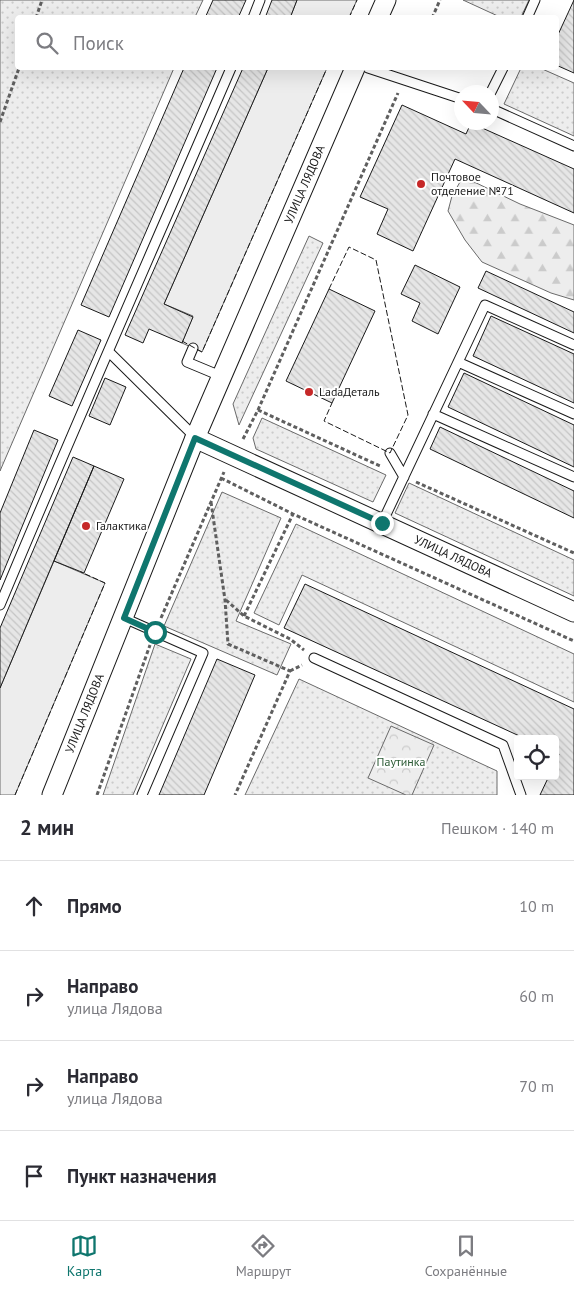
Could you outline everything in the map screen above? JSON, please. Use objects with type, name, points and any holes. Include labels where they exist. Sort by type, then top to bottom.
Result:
[{"type":"street","points":[[379,15],[386,0]]},
{"type":"street","name":"УЛИЦА ЛЯДОВА","points":[[52,795],[195,438],[354,70]]},
{"type":"street","name":"УЛИЦА ЛЯДОВА","points":[[195,438],[574,612]]},
{"type":"lane","points":[[254,15],[260,0]]},
{"type":"lane","points":[[528,15],[535,0]]},
{"type":"lane","points":[[0,605],[76,422],[109,352],[230,70]]},
{"type":"lane","points":[[375,70],[454,95]]},
{"type":"lane","points":[[494,85],[502,70]]},
{"type":"lane","points":[[499,113],[574,146]]},
{"type":"lane","points":[[382,523],[485,304],[574,345]]},
{"type":"lane","points":[[193,348],[187,362],[223,377]]},
{"type":"lane","points":[[109,352],[195,438]]},
{"type":"lane","points":[[458,362],[574,414]]},
{"type":"lane","points":[[433,414],[574,477]]},
{"type":"lane","points":[[390,453],[404,477]]},
{"type":"lane","points":[[124,618],[203,653],[142,795]]},
{"type":"lane","points":[[314,658],[503,745],[521,795]]},
{"type":"path","points":[[37,15],[42,0]]},
{"type":"path","points":[[433,15],[440,0]]},
{"type":"path","points":[[0,122],[18,70]]},
{"type":"path","points":[[258,410],[404,79]]},
{"type":"path","points":[[221,478],[293,514],[574,641]]},
{"type":"path","points":[[210,500],[225,600],[228,644],[290,671],[235,795]]},
{"type":"path","points":[[244,616],[293,514]]},
{"type":"path","points":[[225,600],[244,616],[290,639],[314,658]]},
{"type":"green space","points":[[0,0],[203,0],[196,15],[15,15],[15,70],[173,70],[0,471]]},
{"type":"green space","points":[[463,0],[529,0],[522,15],[496,15]]},
{"type":"green space","points":[[520,70],[545,70],[574,83],[574,136],[504,104]]},
{"type":"green space","points":[[468,179],[520,204],[574,225],[574,300],[551,293],[482,262],[465,240],[448,211],[452,196],[460,182]]},
{"type":"green space","points":[[309,236],[323,243],[239,425],[233,404]]},
{"type":"green space","points":[[262,418],[386,475],[373,502],[256,449],[253,438]]},
{"type":"green space","points":[[409,483],[574,560],[574,596],[395,513]]},
{"type":"green space","points":[[222,492],[281,518],[236,621],[291,644],[277,675],[164,626]]},
{"type":"green space","points":[[296,524],[574,654],[574,702],[302,575],[279,625],[254,613]]},
{"type":"green space","points":[[155,644],[191,659],[133,795],[103,795]]},
{"type":"green space","points":[[299,679],[497,771],[497,795],[245,795]]},
{"type":"green space","name":"Паутинка","points":[[391,726],[434,745],[412,795],[406,795],[368,778]]},
{"type":"shaded area","points":[[297,0],[357,0],[350,15],[291,15]]},
{"type":"shaded area","points":[[267,70],[326,70],[202,352],[182,343],[193,316],[164,304]]},
{"type":"shaded area","points":[[54,561],[105,583],[15,795],[0,795],[0,688]]},
{"type":"building","points":[[213,0],[246,0],[239,15],[206,15]]},
{"type":"building","points":[[272,0],[297,0],[291,15],[266,15]]},
{"type":"building","points":[[574,0],[574,73],[559,66],[559,32]]},
{"type":"building","points":[[183,70],[216,70],[109,317],[81,305]]},
{"type":"building","points":[[242,70],[267,70],[164,304],[193,317],[182,343],[149,329],[143,343],[125,335]]},
{"type":"building","points":[[402,105],[466,134],[468,130],[487,130],[574,169],[574,213],[455,159],[413,251],[377,234],[388,209],[360,197]]},
{"type":"building","points":[[415,265],[460,287],[438,334],[412,321],[420,303],[401,294]]},
{"type":"building","points":[[486,271],[574,312],[574,333],[478,288]]},
{"type":"building","points":[[329,289],[375,311],[332,403],[286,381]]},
{"type":"building","points":[[491,316],[574,354],[574,403],[473,356]]},
{"type":"building","points":[[78,330],[101,340],[72,406],[49,396]]},
{"type":"building","points":[[464,373],[574,425],[574,467],[448,407]]},
{"type":"building","points":[[105,378],[126,387],[110,425],[89,416]]},
{"type":"building","points":[[440,427],[574,491],[574,518],[430,449]]},
{"type":"building","points":[[34,430],[58,440],[0,580],[0,513]]},
{"type":"building","points":[[73,457],[94,466],[0,688],[0,628]]},
{"type":"building","name":"Галактика","points":[[94,466],[124,479],[84,573],[54,561]]},
{"type":"building","points":[[305,584],[574,709],[574,795],[540,795],[547,780],[559,780],[559,735],[517,735],[284,628]]},
{"type":"building","points":[[217,659],[255,675],[204,795],[159,795]]},
{"type":"fence","points":[[350,15],[357,0]]},
{"type":"fence","points":[[182,341],[202,352],[326,70]]},
{"type":"fence","points":[[329,289],[349,247],[376,260],[408,415],[390,453],[324,421],[332,403]]},
{"type":"fence","points":[[15,795],[105,583],[81,572]]},
{"type":"place","name":"Почтовое отделение №71","points":[[421,184]]},
{"type":"place","name":"LadaДеталь","points":[[309,392]]},
{"type":"place","name":"Галактика","points":[[86,526]]},
{"type":"route","points":[[155,632],[124,618],[195,438],[382,523]]}]
